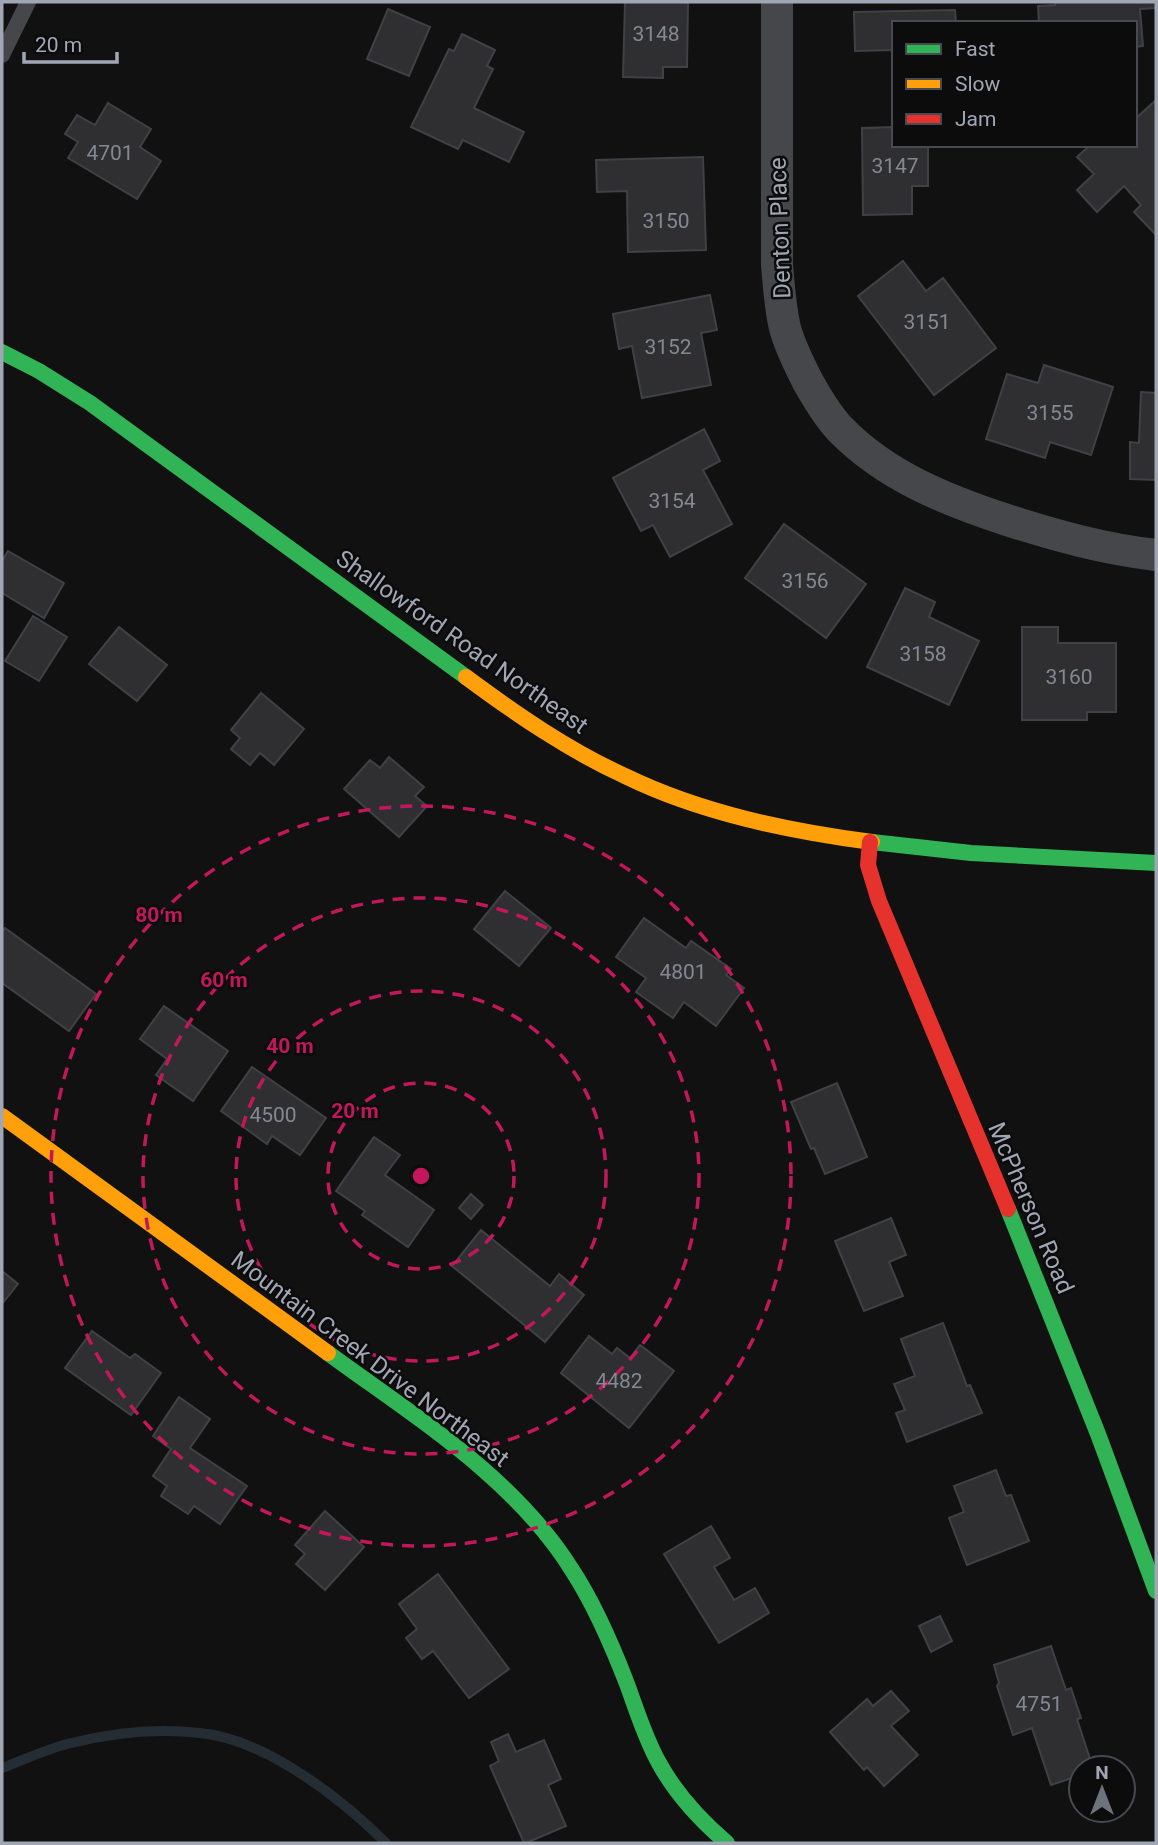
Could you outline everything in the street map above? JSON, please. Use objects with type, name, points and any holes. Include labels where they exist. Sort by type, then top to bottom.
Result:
[{"type":"street","name":"Denton Place","points":[[778,2],[777,265],[780,300],[796,360],[839,429],[901,477],[943,498],[1061,537],[1111,550],[1156,555]]},
{"type":"street","name":"Shallowford Road Northeast","points":[[2,352],[39,371],[90,403],[504,705],[568,747],[637,782],[750,820],[870,842],[1055,858],[1156,863]]},
{"type":"street","name":"McPherson Road","points":[[870,842],[868,865],[879,901],[1026,1252],[1156,1591]]},
{"type":"street","name":"Mountain Creek Drive Northeast","points":[[2,1116],[461,1450],[519,1503],[551,1538],[583,1587],[657,1759],[698,1815],[727,1843]]},
{"type":"lane","points":[[2,55],[28,2]]},
{"type":"building","points":[[625,2],[688,2],[687,67],[663,67],[663,78],[623,77]]},
{"type":"building","points":[[1055,2],[1156,2],[1156,8],[1140,9],[1143,46],[1137,47],[1137,21],[1039,21],[1038,6],[1055,5]]},
{"type":"building","points":[[388,9],[430,27],[409,76],[367,59]]},
{"type":"building","points":[[955,10],[956,21],[892,21],[892,50],[855,51],[854,12]]},
{"type":"building","points":[[462,34],[495,50],[487,66],[493,69],[474,108],[524,132],[509,162],[463,140],[458,149],[411,127],[449,49],[454,51]]},
{"type":"building","points":[[1156,100],[1156,235],[1134,212],[1141,205],[1124,186],[1097,212],[1077,190],[1094,174],[1077,157],[1088,147],[1137,147],[1137,117]]},
{"type":"building","points":[[108,103],[151,129],[140,147],[161,161],[137,199],[68,158],[78,142],[65,134],[77,115],[95,125]]},
{"type":"building","points":[[892,127],[892,147],[928,147],[928,186],[912,186],[912,214],[863,215],[862,128]]},
{"type":"building","points":[[703,157],[706,250],[628,252],[627,191],[597,192],[596,160]]},
{"type":"building","points":[[903,261],[926,291],[943,278],[996,348],[934,395],[858,296]]},
{"type":"building","points":[[710,295],[717,330],[701,333],[711,385],[642,398],[632,346],[619,349],[613,314]]},
{"type":"building","points":[[1044,365],[1113,387],[1091,455],[1050,442],[1045,458],[986,439],[1007,374],[1038,383]]},
{"type":"building","points":[[1141,392],[1156,393],[1156,480],[1130,479],[1130,442],[1139,443]]},
{"type":"building","points":[[704,429],[720,461],[703,470],[732,524],[670,557],[653,525],[641,531],[613,478]]},
{"type":"building","points":[[784,524],[866,584],[826,638],[745,578]]},
{"type":"building","points":[[8,551],[64,583],[44,618],[2,593],[2,561]]},
{"type":"building","points":[[905,588],[935,602],[929,617],[979,641],[949,705],[867,667]]},
{"type":"building","points":[[33,616],[67,637],[39,681],[5,661]]},
{"type":"building","points":[[119,627],[167,665],[137,701],[89,664]]},
{"type":"building","points":[[1022,627],[1058,627],[1058,643],[1116,643],[1116,712],[1087,712],[1087,720],[1022,720]]},
{"type":"building","points":[[261,693],[304,729],[274,765],[260,753],[250,765],[231,749],[240,738],[231,730]]},
{"type":"building","points":[[389,757],[424,787],[415,796],[427,806],[399,837],[344,789],[370,760],[380,768]]},
{"type":"building","points":[[505,891],[551,928],[519,966],[474,929]]},
{"type":"building","points":[[644,918],[686,948],[691,941],[731,969],[726,975],[744,988],[716,1026],[684,1002],[673,1018],[636,992],[646,978],[616,957]]},
{"type":"building","points":[[5,928],[96,994],[69,1031],[2,983],[2,932]]},
{"type":"building","points":[[164,1006],[228,1051],[193,1101],[156,1075],[167,1059],[140,1039]]},
{"type":"building","points":[[252,1067],[326,1118],[300,1155],[272,1136],[267,1144],[221,1111]]},
{"type":"building","points":[[837,1083],[867,1157],[825,1174],[791,1102]]},
{"type":"building","points":[[374,1137],[400,1155],[385,1175],[434,1210],[408,1247],[362,1215],[365,1211],[336,1191]]},
{"type":"building","points":[[471,1194],[483,1205],[471,1219],[459,1208]]},
{"type":"building","points":[[891,1218],[906,1255],[889,1262],[903,1296],[864,1311],[835,1241]]},
{"type":"building","points":[[481,1230],[550,1286],[559,1274],[584,1295],[545,1342],[452,1266]]},
{"type":"building","points":[[2,1271],[18,1284],[2,1304]]},
{"type":"building","points":[[943,1323],[967,1386],[970,1385],[982,1413],[907,1442],[896,1413],[905,1410],[894,1384],[915,1376],[901,1339]]},
{"type":"building","points":[[92,1331],[130,1358],[135,1354],[161,1373],[131,1415],[65,1368]]},
{"type":"building","points":[[589,1336],[612,1354],[617,1348],[630,1358],[640,1345],[674,1371],[629,1428],[561,1373]]},
{"type":"building","points":[[179,1397],[210,1419],[190,1448],[247,1486],[220,1524],[194,1506],[188,1514],[161,1496],[167,1486],[153,1476],[171,1449],[153,1436]]},
{"type":"building","points":[[996,1470],[1006,1496],[1011,1495],[1029,1541],[967,1565],[949,1518],[964,1512],[954,1486]]},
{"type":"building","points":[[325,1511],[364,1547],[325,1590],[296,1564],[305,1554],[295,1545]]},
{"type":"building","points":[[711,1526],[730,1558],[714,1567],[734,1600],[755,1588],[769,1613],[719,1643],[664,1554]]},
{"type":"building","points":[[438,1574],[509,1669],[469,1698],[433,1651],[422,1659],[406,1638],[417,1629],[399,1604]]},
{"type":"building","points":[[940,1616],[952,1641],[931,1652],[919,1626]]},
{"type":"building","points":[[1051,1646],[1066,1690],[1071,1688],[1081,1718],[1077,1719],[1088,1754],[1067,1754],[1067,1780],[1051,1785],[1032,1728],[1013,1735],[997,1686],[999,1683],[994,1665]]},
{"type":"building","points":[[891,1691],[909,1711],[891,1726],[918,1755],[884,1786],[867,1767],[864,1770],[830,1732],[867,1699],[873,1706]]},
{"type":"building","points":[[508,1734],[516,1752],[544,1740],[561,1779],[548,1785],[566,1826],[526,1843],[490,1766],[499,1761],[491,1742]]},
{"type":"waterway","points":[[2,1768],[67,1744],[116,1734],[150,1731],[200,1733],[250,1746],[300,1773],[325,1790],[386,1843]]},
{"type":"traffic: fast","points":[[2,352],[39,371],[90,403],[466,677]]},
{"type":"traffic: fast","points":[[872,842],[971,853],[1156,863]]},
{"type":"traffic: fast","points":[[1008,1209],[1098,1434],[1156,1591]]},
{"type":"traffic: fast","points":[[328,1353],[461,1451],[522,1506],[548,1537],[572,1570],[596,1611],[659,1763],[689,1806],[727,1843]]},
{"type":"traffic: slow","points":[[466,677],[563,743],[654,789],[746,819],[872,842]]},
{"type":"traffic: slow","points":[[2,1116],[328,1353]]},
{"type":"traffic: jam","points":[[870,842],[868,865],[879,901],[1008,1209]]}]
